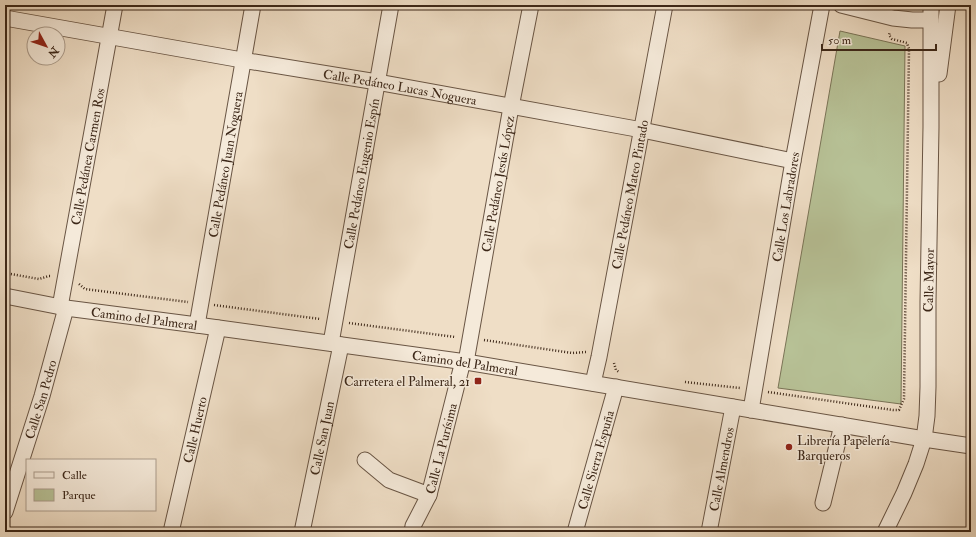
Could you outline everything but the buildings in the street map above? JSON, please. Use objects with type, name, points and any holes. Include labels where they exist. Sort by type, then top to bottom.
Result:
[{"type":"street","name":"Calle Pedánea Carmen Ros","points":[[63,308],[115,5]]},
{"type":"street","name":"Calle Pedáneo Juan Noguera","points":[[197,325],[242,60],[253,5]]},
{"type":"street","name":"Calle Pedáneo Eugenio Espín","points":[[336,344],[377,82],[391,5]]},
{"type":"street","name":"Calle Pedáneo Jesús López","points":[[464,362],[531,5]]},
{"type":"street","name":"Calle Pedáneo Mateo Pintado","points":[[593,383],[665,5]]},
{"type":"street","name":"Calle Los Labradores","points":[[751,410],[822,5]]},
{"type":"street","points":[[841,5],[893,18],[931,20]]},
{"type":"street","name":"Calle Mayor","points":[[885,532],[911,478],[924,439],[927,416],[932,5]]},
{"type":"street","points":[[931,127],[948,5]]},
{"type":"street","name":"Calle Pedáneo Lucas Noguera","points":[[5,18],[242,60],[377,82],[642,130],[794,161]]},
{"type":"street","name":"Camino del Palmeral","points":[[5,296],[63,308],[464,362],[971,446]]},
{"type":"street","name":"Calle San Pedro","points":[[5,512],[42,396],[63,308]]},
{"type":"street","name":"Calle Huerto","points":[[171,532],[218,328]]},
{"type":"street","name":"Calle San Juan","points":[[302,532],[336,344]]},
{"type":"street","name":"Calle La Purísima","points":[[412,532],[413,526],[430,495],[464,362]]},
{"type":"street","name":"Calle Sierra Espuña","points":[[575,532],[616,387]]},
{"type":"street","name":"Calle Almendros","points":[[709,532],[732,407]]},
{"type":"street","points":[[823,503],[842,425]]},
{"type":"street","points":[[365,460],[389,480],[430,495]]},
{"type":"green space","points":[[840,31],[905,46],[901,404],[778,388]]},
{"type":"place","name":"Carretera el Palmeral, 21","points":[[478,381]]},
{"type":"place","name":"Librería Papelería Barqueros","points":[[789,447]]}]
